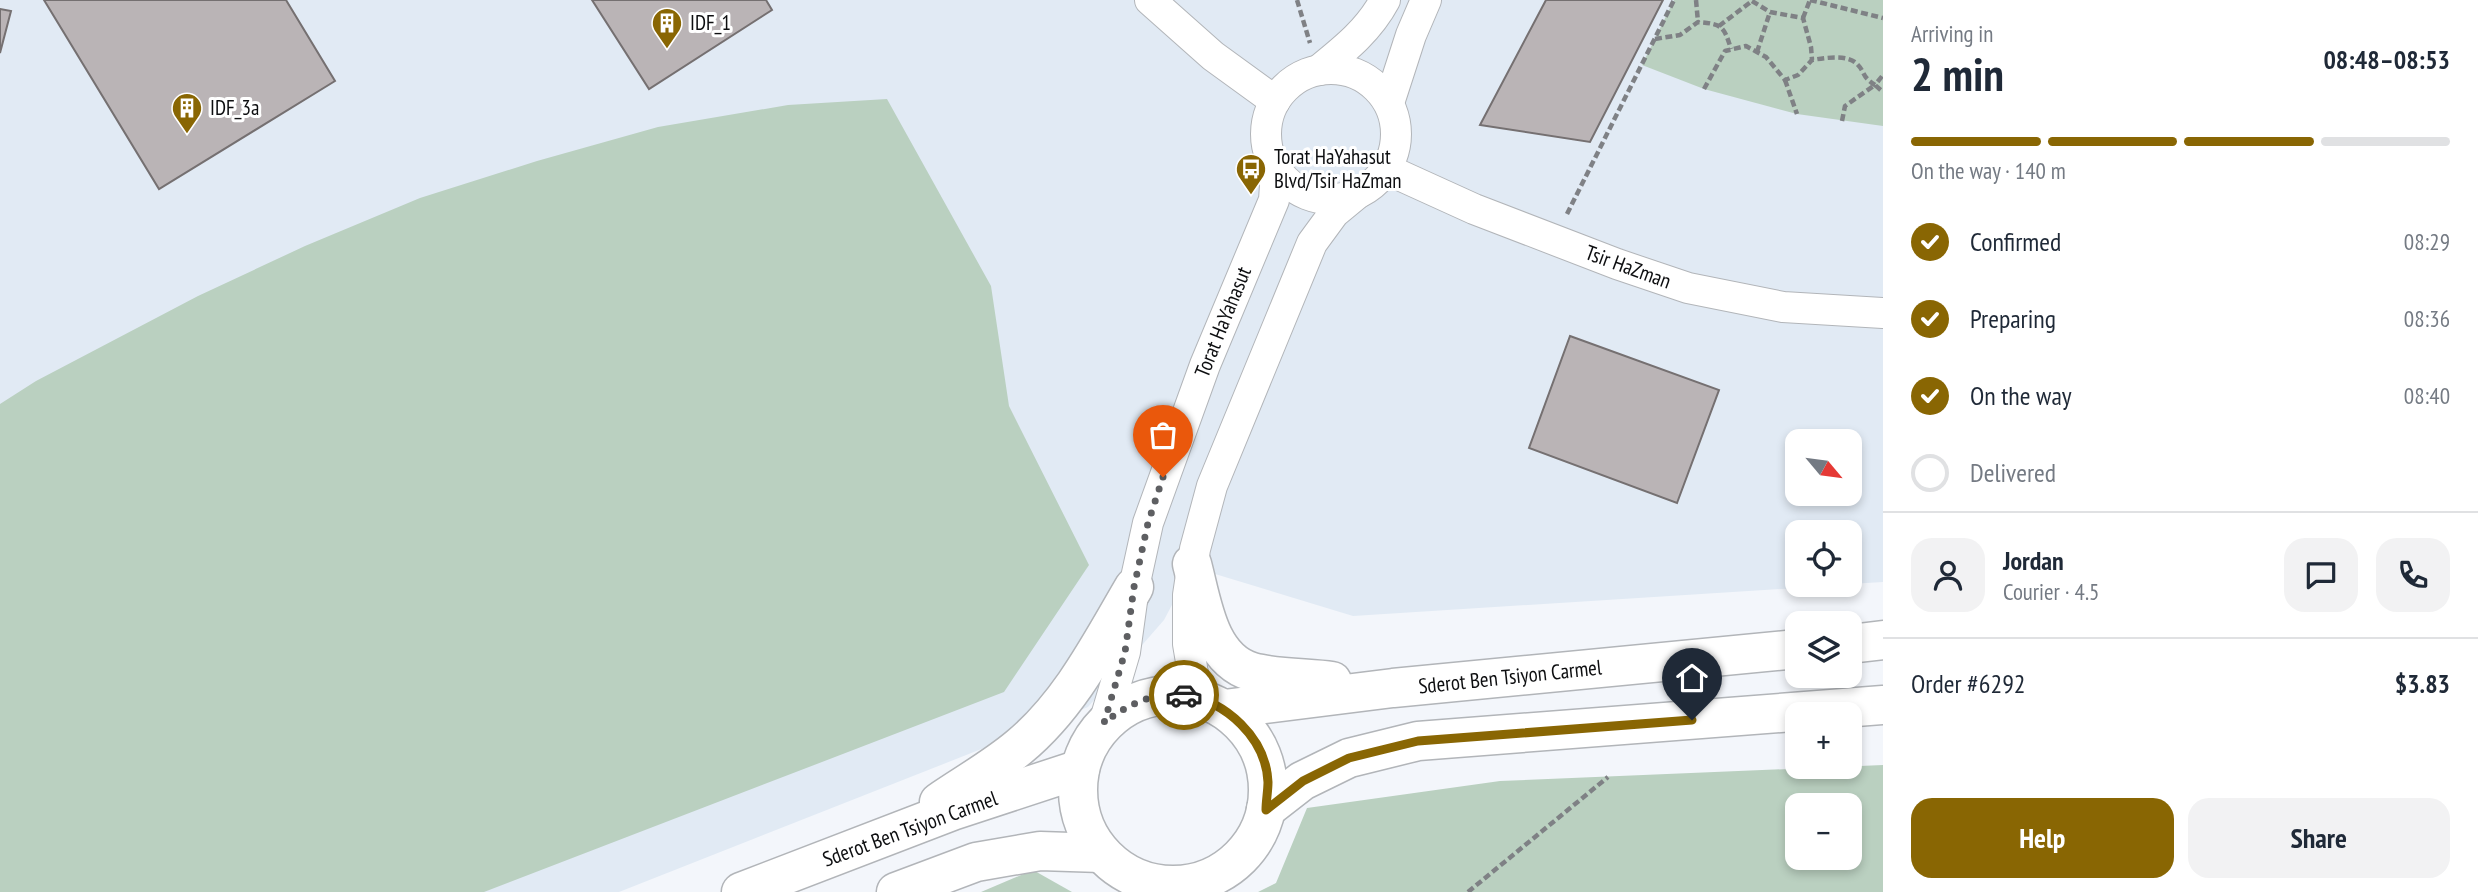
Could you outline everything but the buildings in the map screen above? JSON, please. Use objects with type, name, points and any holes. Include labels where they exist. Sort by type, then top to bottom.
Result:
[{"type":"main road","points":[[1192,564],[1210,630],[1219,648],[1234,663],[1251,672],[1393,688]]},
{"type":"main road","points":[[894,833],[1019,747],[1056,710],[1090,663],[1134,587]]},
{"type":"main road","points":[[1862,642],[1883,640]]},
{"type":"main road","name":"Sderot Ben Tsiyon Carmel","points":[[1210,703],[1785,650]]},
{"type":"main road","points":[[1172,694],[1210,703],[1246,728],[1261,752],[1268,780],[1266,810],[1255,837],[1236,861],[1211,877],[1182,885],[1152,883],[1124,872],[1101,853],[1085,828],[1078,799],[1080,769],[1089,744],[1104,723],[1124,708],[1147,698],[1172,694]]},
{"type":"main road","points":[[1266,810],[1303,781],[1349,758],[1418,741],[1883,705]]},
{"type":"main road","name":"Sderot Ben Tsiyon Carmel","points":[[741,892],[952,811],[1080,769]]},
{"type":"main road","points":[[896,892],[976,862],[1040,851],[1101,853]]},
{"type":"street","points":[[1150,0],[1213,56],[1275,101]]},
{"type":"street","points":[[1319,70],[1357,39],[1385,0]]},
{"type":"street","points":[[1389,103],[1411,35],[1426,0]]},
{"type":"street","points":[[1210,703],[1188,644],[1188,595],[1192,564],[1212,486],[1312,243],[1334,213],[1373,184],[1386,169],[1396,137],[1395,119],[1389,103],[1376,87],[1359,75],[1339,69],[1319,70],[1301,76],[1286,87],[1275,101],[1267,122],[1267,145],[1272,163],[1283,179],[1299,191],[1318,198],[1337,199],[1357,194]]},
{"type":"street","name":"Torat HaYahasut","points":[[1104,723],[1125,652],[1134,587],[1148,523],[1205,365],[1274,200],[1272,163]]},
{"type":"street","name":"Tsir HaZman","points":[[1386,169],[1475,209],[1617,264],[1688,288],[1783,307],[1883,313]]},
{"type":"path","points":[[1297,0],[1319,70]]},
{"type":"path","points":[[1567,214],[1674,0]]},
{"type":"path","points":[[1696,0],[1698,22]]},
{"type":"path","points":[[1719,26],[1752,0],[1770,12],[1803,18]]},
{"type":"path","points":[[1812,60],[1803,18],[1810,0],[1883,18]]},
{"type":"path","points":[[1757,52],[1770,12]]},
{"type":"path","points":[[1655,39],[1680,35],[1698,22],[1716,23],[1726,31],[1731,49]]},
{"type":"path","points":[[1704,89],[1721,55],[1731,49],[1746,46],[1766,57],[1785,80],[1797,114]]},
{"type":"path","points":[[1785,80],[1798,75],[1812,60],[1848,59],[1857,64],[1864,78],[1883,92]]},
{"type":"path","points":[[1842,121],[1845,106],[1875,85],[1883,75]]},
{"type":"path","points":[[1468,892],[1608,777]]},
{"type":"shaded area","points":[[0,0],[1883,0],[1883,582],[1862,583],[1862,520],[1785,520],[1785,589],[1353,616],[1192,567],[1164,620],[1088,707],[619,892],[0,892]]},
{"type":"green space","points":[[1674,0],[1883,0],[1883,126],[1797,114],[1704,89],[1642,65]]},
{"type":"green space","points":[[887,99],[991,286],[1009,406],[1089,565],[1004,692],[484,892],[0,892],[0,404],[36,381],[198,296],[305,246],[420,198],[658,127],[788,105]]},
{"type":"green space","points":[[1883,765],[1883,892],[1258,892],[1276,883],[1307,808],[1500,781],[1785,769],[1785,779],[1862,779],[1862,766]]},
{"type":"green space","points":[[1033,870],[1072,892],[981,892]]},
{"type":"way so far","points":[[1163,477],[1148,523],[1134,587],[1125,652],[1104,723],[1124,708],[1147,698],[1184,695]]},
{"type":"place","name":"IDF_1","points":[[667,50]]},
{"type":"place","name":"IDF_3a","points":[[187,135]]},
{"type":"place","name":"Torat HaYahasut Blvd/Tsir HaZman","points":[[1251,196]]},
{"type":"route","points":[[1184,695],[1197,697],[1224,709],[1246,728],[1261,752],[1268,780],[1266,810],[1303,781],[1349,758],[1418,741],[1692,720]]}]
